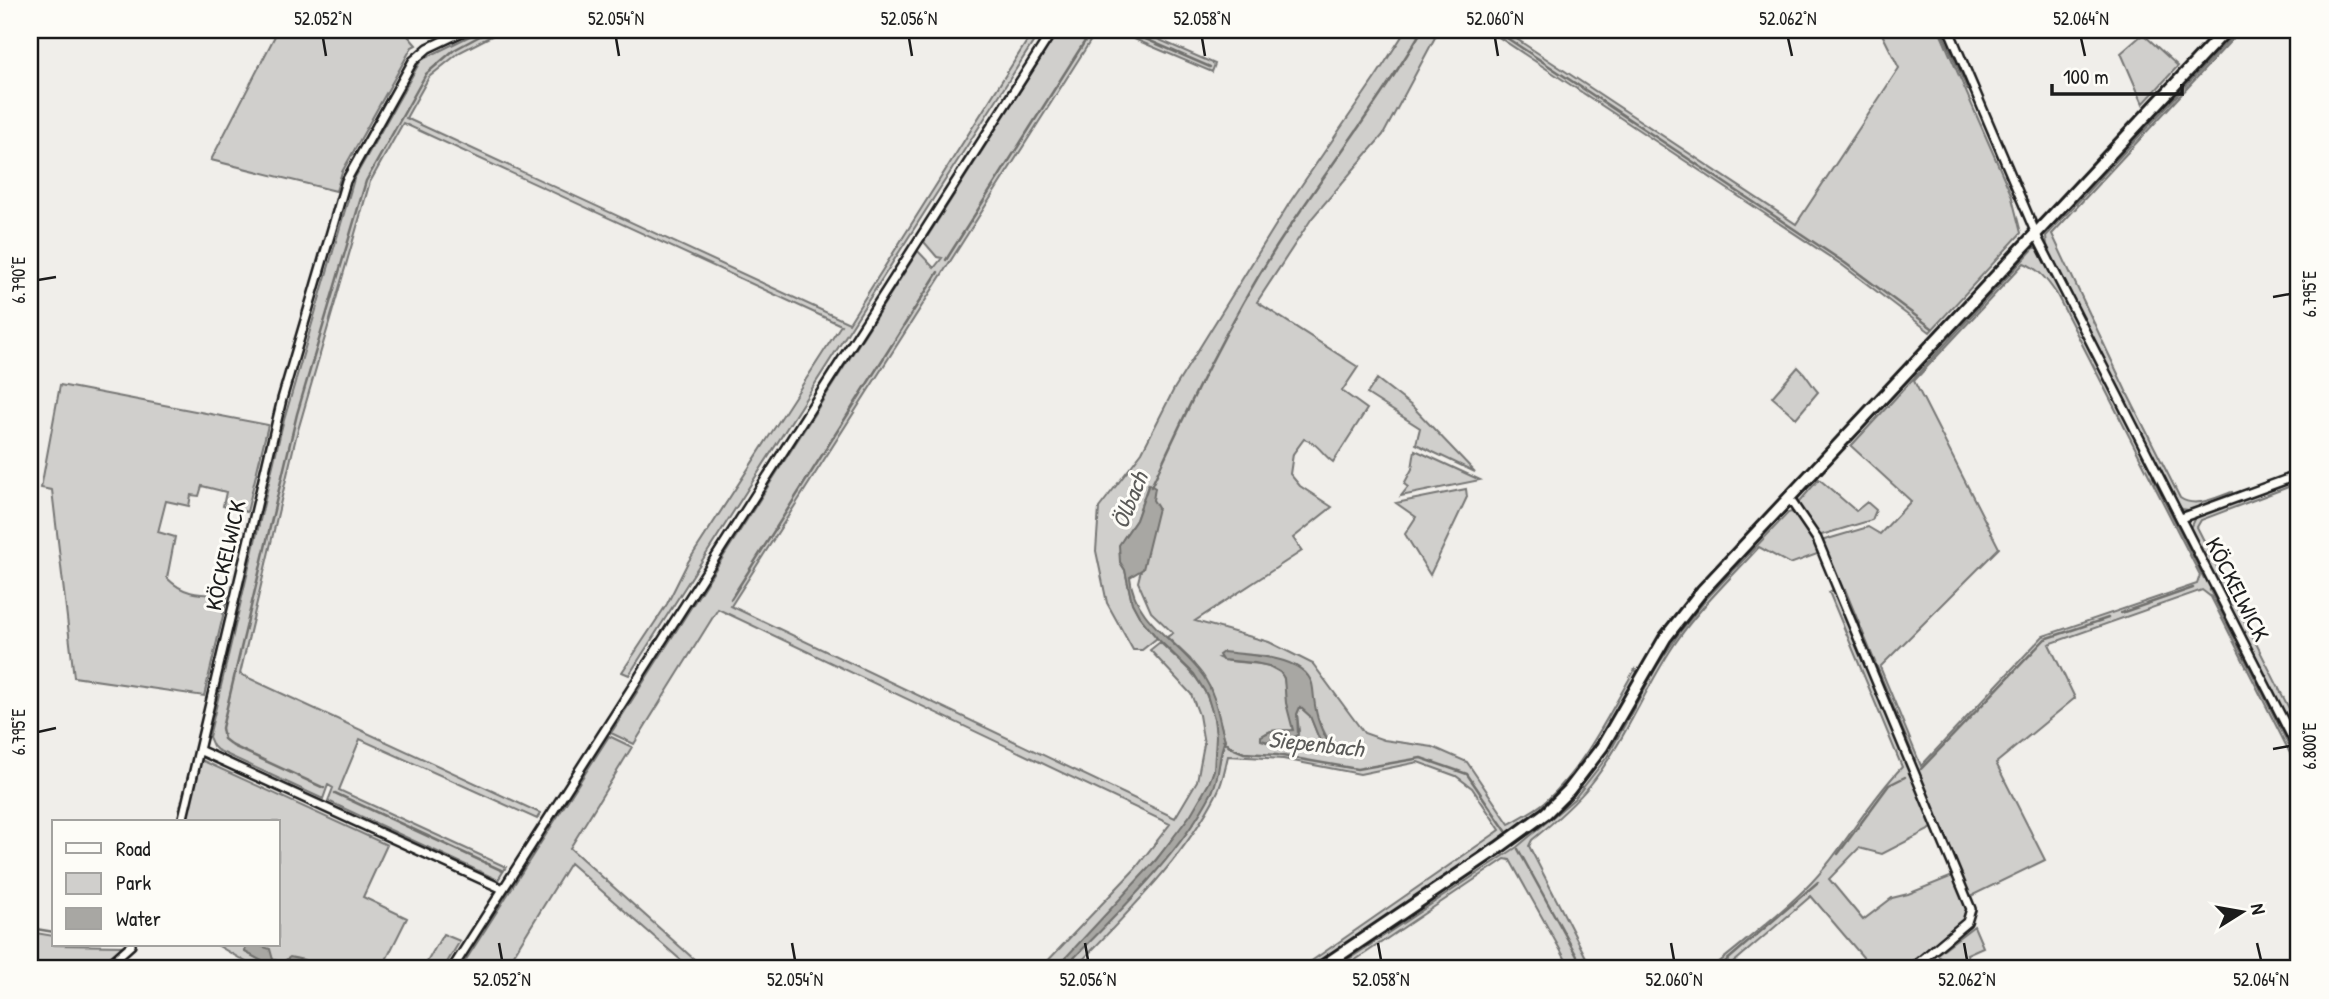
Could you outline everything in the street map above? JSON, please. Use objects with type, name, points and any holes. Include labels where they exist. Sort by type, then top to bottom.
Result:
[{"type":"main road","points":[[1318,969],[1498,848],[1546,813],[1569,790],[1602,747],[1650,661],[1683,614],[2226,30]]},
{"type":"street","name":"KÖCKELWICK","points":[[182,820],[282,399],[346,181],[413,61],[428,48],[466,30]]},
{"type":"street","points":[[453,969],[1053,30]]},
{"type":"street","name":"KÖCKELWICK","points":[[1949,30],[2036,233],[2299,751]]},
{"type":"street","points":[[2181,518],[2299,475]]},
{"type":"street","points":[[1788,498],[1817,540],[1971,909],[1967,922],[1911,969]]},
{"type":"street","points":[[199,750],[503,890]]},
{"type":"street","points":[[104,969],[130,946]]},
{"type":"green space","points":[[278,30],[403,30],[416,45],[412,47],[342,172],[336,191],[211,160]]},
{"type":"green space","points":[[482,30],[503,30],[460,52],[429,77],[406,118],[849,323],[1034,30],[1041,30],[629,675],[622,672],[667,604],[688,562],[841,325],[403,123],[370,182],[296,437],[240,674],[540,813],[537,819],[360,739],[339,790],[506,867],[498,880],[328,801],[333,788],[328,785],[323,799],[217,750],[209,737],[282,427],[354,179],[421,60]]},
{"type":"green space","points":[[1059,30],[1103,30],[1096,32],[731,606],[1175,818],[1197,781],[1204,744],[1199,715],[1191,694],[1150,650],[1160,642],[1191,672],[1210,703],[1216,733],[1215,763],[1206,790],[1160,854],[1102,921],[1055,969],[1040,969],[1135,869],[1170,824],[718,609],[634,744],[611,733],[918,251],[934,268],[942,258],[937,257],[924,242]]},
{"type":"green space","points":[[1113,30],[1137,30],[1215,64],[1212,72]]},
{"type":"green space","points":[[1406,30],[1439,30],[1383,135],[1312,218],[1257,302],[1358,367],[1342,391],[1367,409],[1333,462],[1304,439],[1293,454],[1290,474],[1300,486],[1332,507],[1293,538],[1302,551],[1195,621],[1269,642],[1313,664],[1364,733],[1384,740],[1433,747],[1467,762],[1509,824],[1542,804],[1573,772],[1635,669],[1638,674],[1590,759],[1549,804],[1513,832],[1312,969],[1300,969],[1500,830],[1472,788],[1456,776],[1418,762],[1360,774],[1283,759],[1228,756],[1217,793],[1203,818],[1170,864],[1074,969],[1063,969],[1150,877],[1188,829],[1212,792],[1225,740],[1210,688],[1190,659],[1167,637],[1173,633],[1151,612],[1138,582],[1152,521],[1148,485],[1136,520],[1123,539],[1120,562],[1125,570],[1132,603],[1157,638],[1142,650],[1133,650],[1107,603],[1096,551],[1099,508],[1142,452],[1174,389],[1290,202]],"holes":[[[1265,656],[1311,681],[1315,713],[1331,746],[1338,745],[1324,751],[1310,716],[1300,707],[1297,714],[1299,731],[1284,741],[1266,742],[1261,738],[1271,731],[1292,731],[1283,676],[1271,667],[1219,658]]]},
{"type":"green space","points":[[1488,30],[1503,30],[1796,224],[1899,68],[1880,30],[1939,30],[2011,194],[2021,233],[1930,332],[1842,265]]},
{"type":"green space","points":[[2238,30],[2241,30],[2052,234],[2180,498],[2199,502],[2232,492],[2233,495],[2194,511],[2182,509],[2177,505],[2059,274],[2046,236]]},
{"type":"green space","points":[[2143,34],[2178,66],[2143,104],[2121,53]]},
{"type":"green space","points":[[2035,247],[2042,251],[2299,754],[2299,771],[2211,597],[2202,590],[2049,644],[2075,698],[1996,763],[2045,860],[1969,897],[1934,827],[1882,854],[1859,848],[1829,879],[1863,920],[1892,898],[1955,875],[1968,906],[1965,922],[1908,969],[1873,969],[1811,896],[1726,969],[1711,969],[1805,889],[1902,767],[1829,592],[1835,589],[1821,541],[1868,527],[1880,534],[1911,501],[1851,446]],"holes":[[[2024,263],[2042,275],[2056,293],[2200,575],[2197,584],[2043,636],[1921,766],[1880,667],[1999,548],[1914,381]]]},
{"type":"green space","points":[[1798,367],[1818,392],[1796,418],[1772,397]]},
{"type":"green space","points":[[1377,379],[1413,407],[1475,472],[1416,444],[1420,428],[1367,394]]},
{"type":"green space","points":[[60,385],[268,425],[247,512],[223,506],[226,492],[202,486],[199,496],[191,495],[189,506],[166,501],[158,532],[175,537],[167,578],[188,591],[228,595],[204,696],[74,677],[52,490],[41,488]]},
{"type":"green space","points":[[1415,450],[1480,480],[1401,496],[1408,487],[1404,484],[1412,469]]},
{"type":"green space","points":[[2299,477],[2299,483],[2201,520],[2197,527],[2299,728],[2299,743],[2190,528],[2195,517]]},
{"type":"green space","points":[[1819,479],[1856,511],[1867,502],[1876,510],[1872,520],[1818,536],[1799,507],[1799,502]]},
{"type":"green space","points":[[1466,489],[1467,497],[1430,575],[1405,534],[1416,517],[1396,503]]},
{"type":"green space","points":[[1791,512],[1802,518],[1820,553],[1790,564],[1759,547],[1683,632],[1591,784],[1563,814],[1532,840],[1529,846],[1592,969],[1571,969],[1510,860],[1505,859],[1342,969],[1334,969],[1517,847],[1574,799],[1607,757],[1657,666],[1680,632],[1708,597]]},
{"type":"green space","points":[[609,736],[632,747],[570,848],[705,969],[691,969],[570,863],[509,962],[514,969],[460,969]]},
{"type":"green space","points":[[199,759],[387,845],[363,897],[407,918],[386,960],[402,969],[329,970],[312,967],[295,958],[282,962],[273,959],[258,946],[280,946],[280,820],[184,820]]},
{"type":"green space","points":[[1974,926],[1983,947],[1967,954],[1973,969],[1950,969],[1937,954]]},
{"type":"green space","points":[[30,932],[52,936],[52,946],[125,946],[99,969],[30,969]]},
{"type":"green space","points":[[443,934],[460,941],[443,969],[423,969]]},
{"type":"green space","points":[[219,946],[246,946],[245,952],[277,969],[258,969]]},
{"type":"water","points":[[1149,484],[1155,488],[1153,500],[1158,508],[1143,569],[1130,577],[1133,593],[1149,619],[1204,677],[1215,700],[1225,740],[1212,792],[1182,839],[1103,929],[1063,969],[1055,969],[1156,860],[1191,814],[1214,770],[1216,736],[1207,695],[1194,674],[1139,616],[1132,603],[1125,570],[1120,562],[1119,545],[1136,520]]},
{"type":"water","points":[[1223,652],[1276,659],[1301,669],[1309,678],[1313,689],[1323,732],[1331,746],[1342,747],[1339,756],[1324,751],[1310,716],[1300,707],[1297,714],[1298,735],[1280,741],[1261,740],[1261,736],[1271,731],[1293,730],[1286,703],[1284,678],[1280,672],[1269,666],[1222,660],[1219,655]]},
{"type":"water","points":[[246,946],[261,946],[270,949],[273,960],[283,962],[290,957],[304,960],[316,969],[277,969],[245,952]]},
{"type":"waterway","points":[[324,788],[233,746],[224,739],[222,728],[297,414],[366,181],[426,74],[454,50],[491,30]]},
{"type":"waterway","points":[[946,260],[1092,30]]},
{"type":"waterway","points":[[1125,30],[1210,67]]},
{"type":"waterway","name":"Ölbach","points":[[1151,487],[1210,365],[1259,275],[1422,30]]},
{"type":"waterway","points":[[1495,30],[1845,263],[1932,328]]},
{"type":"waterway","points":[[1941,30],[1968,90]]},
{"type":"waterway","points":[[731,599],[938,272]]},
{"type":"waterway","points":[[2153,477],[2204,578]]},
{"type":"waterway","points":[[2121,613],[2193,588]]},
{"type":"waterway","points":[[1845,590],[1915,760]]},
{"type":"waterway","points":[[2210,590],[2299,764]]},
{"type":"waterway","points":[[1921,769],[2045,639],[2108,618]]},
{"type":"waterway","name":"Siepenbach","points":[[1223,740],[1244,753],[1277,755],[1357,769],[1421,758],[1467,774],[1506,831]]},
{"type":"waterway","points":[[1838,854],[1889,785],[1905,777]]},
{"type":"waterway","points":[[335,793],[503,871]]},
{"type":"waterway","name":"Siepenbach","points":[[1518,849],[1584,969]]},
{"type":"waterway","points":[[1717,969],[1818,882]]},
{"type":"waterway","points":[[30,928],[52,932]]}]
